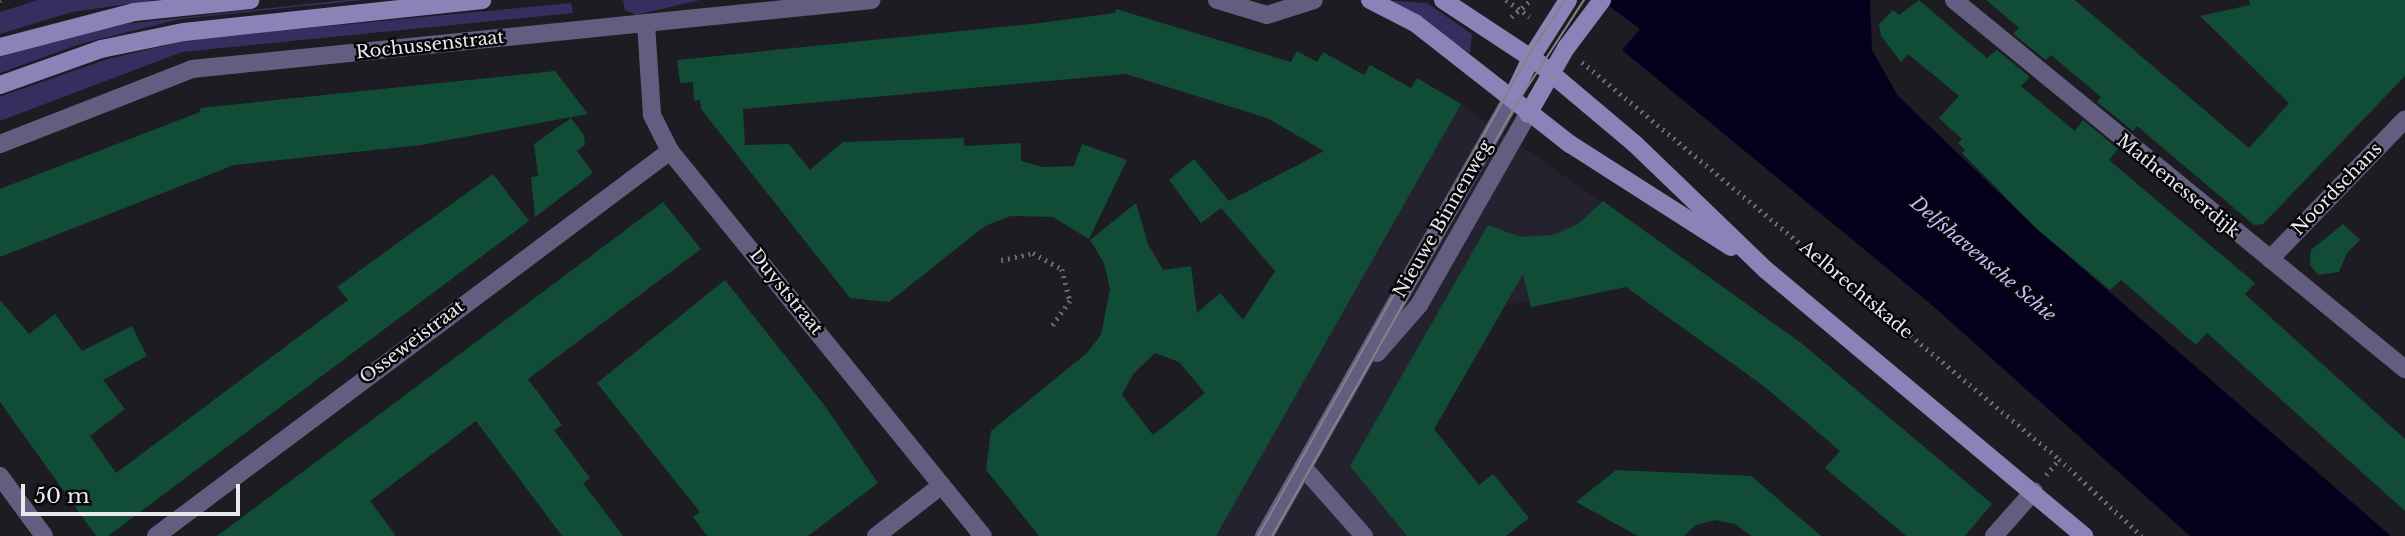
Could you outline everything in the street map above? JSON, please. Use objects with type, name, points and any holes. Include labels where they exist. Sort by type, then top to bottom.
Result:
[{"type":"street","points":[[0,47],[134,12],[250,0]]},
{"type":"street","points":[[0,85],[101,49],[184,32],[482,0]]},
{"type":"street","name":"Rochussenstraat","points":[[0,144],[192,69],[872,0]]},
{"type":"street","points":[[1217,0],[1267,15],[1314,0]]},
{"type":"street","points":[[1370,0],[1415,23],[1528,114],[1766,270]]},
{"type":"street","points":[[1443,0],[1553,75],[1635,144],[1766,270],[2034,491],[2084,536]]},
{"type":"street","name":"Nieuwe Binnenweg","points":[[1264,536],[1512,99],[1531,58],[1568,0]]},
{"type":"street","name":"Mathenesserdijk","points":[[1954,0],[2405,369]]},
{"type":"street","points":[[1528,114],[1553,75],[1566,48],[1601,1]]},
{"type":"street","name":"Duyststraat","points":[[646,24],[652,115],[670,151],[983,536]]},
{"type":"street","name":"Nieuwe Binnenweg","points":[[1353,379],[1419,305],[1528,114]]},
{"type":"street","name":"Noordschans","points":[[2270,259],[2405,118]]},
{"type":"street","name":"Osseweistraat","points":[[156,536],[670,151]]},
{"type":"street","points":[[1303,467],[1364,536]]},
{"type":"street","points":[[0,476],[44,536]]},
{"type":"street","points":[[876,536],[942,485]]},
{"type":"street","points":[[1994,536],[2034,491]]},
{"type":"path","points":[[1506,0],[1517,9],[1531,0]]},
{"type":"path","name":"Aelbrechtskade","points":[[1566,48],[2059,459],[2142,536]]},
{"type":"path","points":[[1001,260],[1033,253],[1062,269],[1070,301],[1051,328]]},
{"type":"shaded area","points":[[38,0],[155,0],[72,12],[0,34],[0,12]]},
{"type":"shaded area","points":[[364,0],[180,19],[80,44],[0,73],[0,57],[124,24]]},
{"type":"shaded area","points":[[623,0],[700,0],[636,15],[625,10]]},
{"type":"shaded area","points":[[1382,0],[1427,3],[1472,34],[1470,53]]},
{"type":"shaded area","points":[[571,3],[573,13],[182,52],[0,121],[0,97],[7,94],[108,59],[194,39]]},
{"type":"shaded area","points":[[1370,65],[1411,88],[1417,78],[1461,104],[1735,295],[1702,341],[1619,282],[1598,293],[1531,307],[1529,301],[1506,305],[1433,431],[1475,480],[1407,536],[1118,536],[1218,408],[1183,326],[1220,293],[1257,335],[1254,303],[1260,294],[1266,298],[1280,274],[1272,197],[1255,187],[1286,171],[1326,193]]},
{"type":"water","name":"Delfshavensche Schie","points":[[1601,0],[1870,0],[1872,50],[1898,96],[2037,229],[2391,536],[2190,536],[1933,306],[1622,50],[1640,29]]},
{"type":"building","points":[[1919,0],[1987,58],[1997,50],[2030,77],[2021,86],[2075,131],[2083,120],[2118,149],[2109,160],[2255,283],[2245,294],[2405,439],[2405,511],[2207,333],[2196,345],[2121,280],[2110,290],[2037,229],[1962,153],[1965,150],[1958,143],[1962,139],[1939,118],[1959,96],[1908,54],[1901,62],[1881,36],[1879,24],[1893,10],[1899,15]]},
{"type":"building","points":[[1986,0],[2075,0],[2249,148],[2289,103],[2200,16],[2250,5],[2249,0],[2405,0],[2405,76],[2263,224],[2254,225],[2137,126],[2133,131],[2097,102],[2101,97],[2051,55],[2046,60],[2013,34],[2019,28]]},
{"type":"building","points":[[1116,9],[1291,62],[1297,51],[1317,62],[1323,52],[1364,75],[1370,65],[1411,88],[1417,78],[1461,104],[1216,536],[1039,536],[986,470],[991,431],[1087,353],[1101,335],[1110,289],[1104,263],[1090,240],[1136,203],[1148,244],[1163,270],[1191,266],[1197,313],[1220,293],[1243,320],[1275,271],[1221,208],[1201,223],[1169,180],[1194,159],[1229,201],[1324,151],[1267,118],[1126,74],[743,109],[745,145],[789,144],[810,170],[843,142],[964,138],[964,146],[1021,143],[1021,161],[1043,167],[1074,166],[1082,144],[1127,160],[1089,239],[1053,217],[1011,216],[985,226],[889,302],[850,298],[701,109],[700,100],[694,101],[693,82],[680,83],[677,60],[1115,13]],"holes":[[[1155,353],[1179,362],[1205,393],[1153,435],[1122,395],[1133,374]]]},
{"type":"building","points":[[555,71],[588,114],[421,145],[234,165],[0,257],[0,189],[200,112],[200,108]]},
{"type":"building","points":[[571,118],[584,135],[585,145],[577,151],[593,173],[535,217],[531,177],[538,176],[534,144]]},
{"type":"building","points":[[493,174],[529,221],[108,536],[96,536],[0,402],[0,300],[29,334],[55,314],[82,351],[132,326],[147,356],[103,380],[125,409],[90,436],[116,473],[348,300],[337,287]]},
{"type":"building","points":[[1603,201],[1801,343],[1992,504],[1965,536],[1906,536],[1825,468],[1840,451],[1765,387],[1626,287],[1531,307],[1523,274],[1434,429],[1479,485],[1493,474],[1529,518],[1506,536],[1407,536],[1350,466],[1488,225],[1521,237],[1553,235],[1578,224]]},
{"type":"building","points":[[663,202],[701,249],[528,379],[562,425],[554,430],[590,478],[583,483],[623,536],[562,536],[476,421],[370,501],[396,536],[217,536]]},
{"type":"building","points":[[2343,224],[2360,240],[2347,253],[2339,272],[2318,275],[2310,265],[2311,250]]},
{"type":"building","points":[[725,280],[825,406],[878,483],[808,536],[707,536],[693,517],[700,512],[597,383]]},
{"type":"building","points":[[1616,470],[1751,476],[1821,536],[1751,536],[1735,524],[1715,520],[1696,525],[1684,536],[1638,536],[1576,502]]},
{"type":"tram line","points":[[1258,536],[1528,56],[1565,0]]},
{"type":"tram line","points":[[1272,536],[1517,103],[1584,0]]}]
